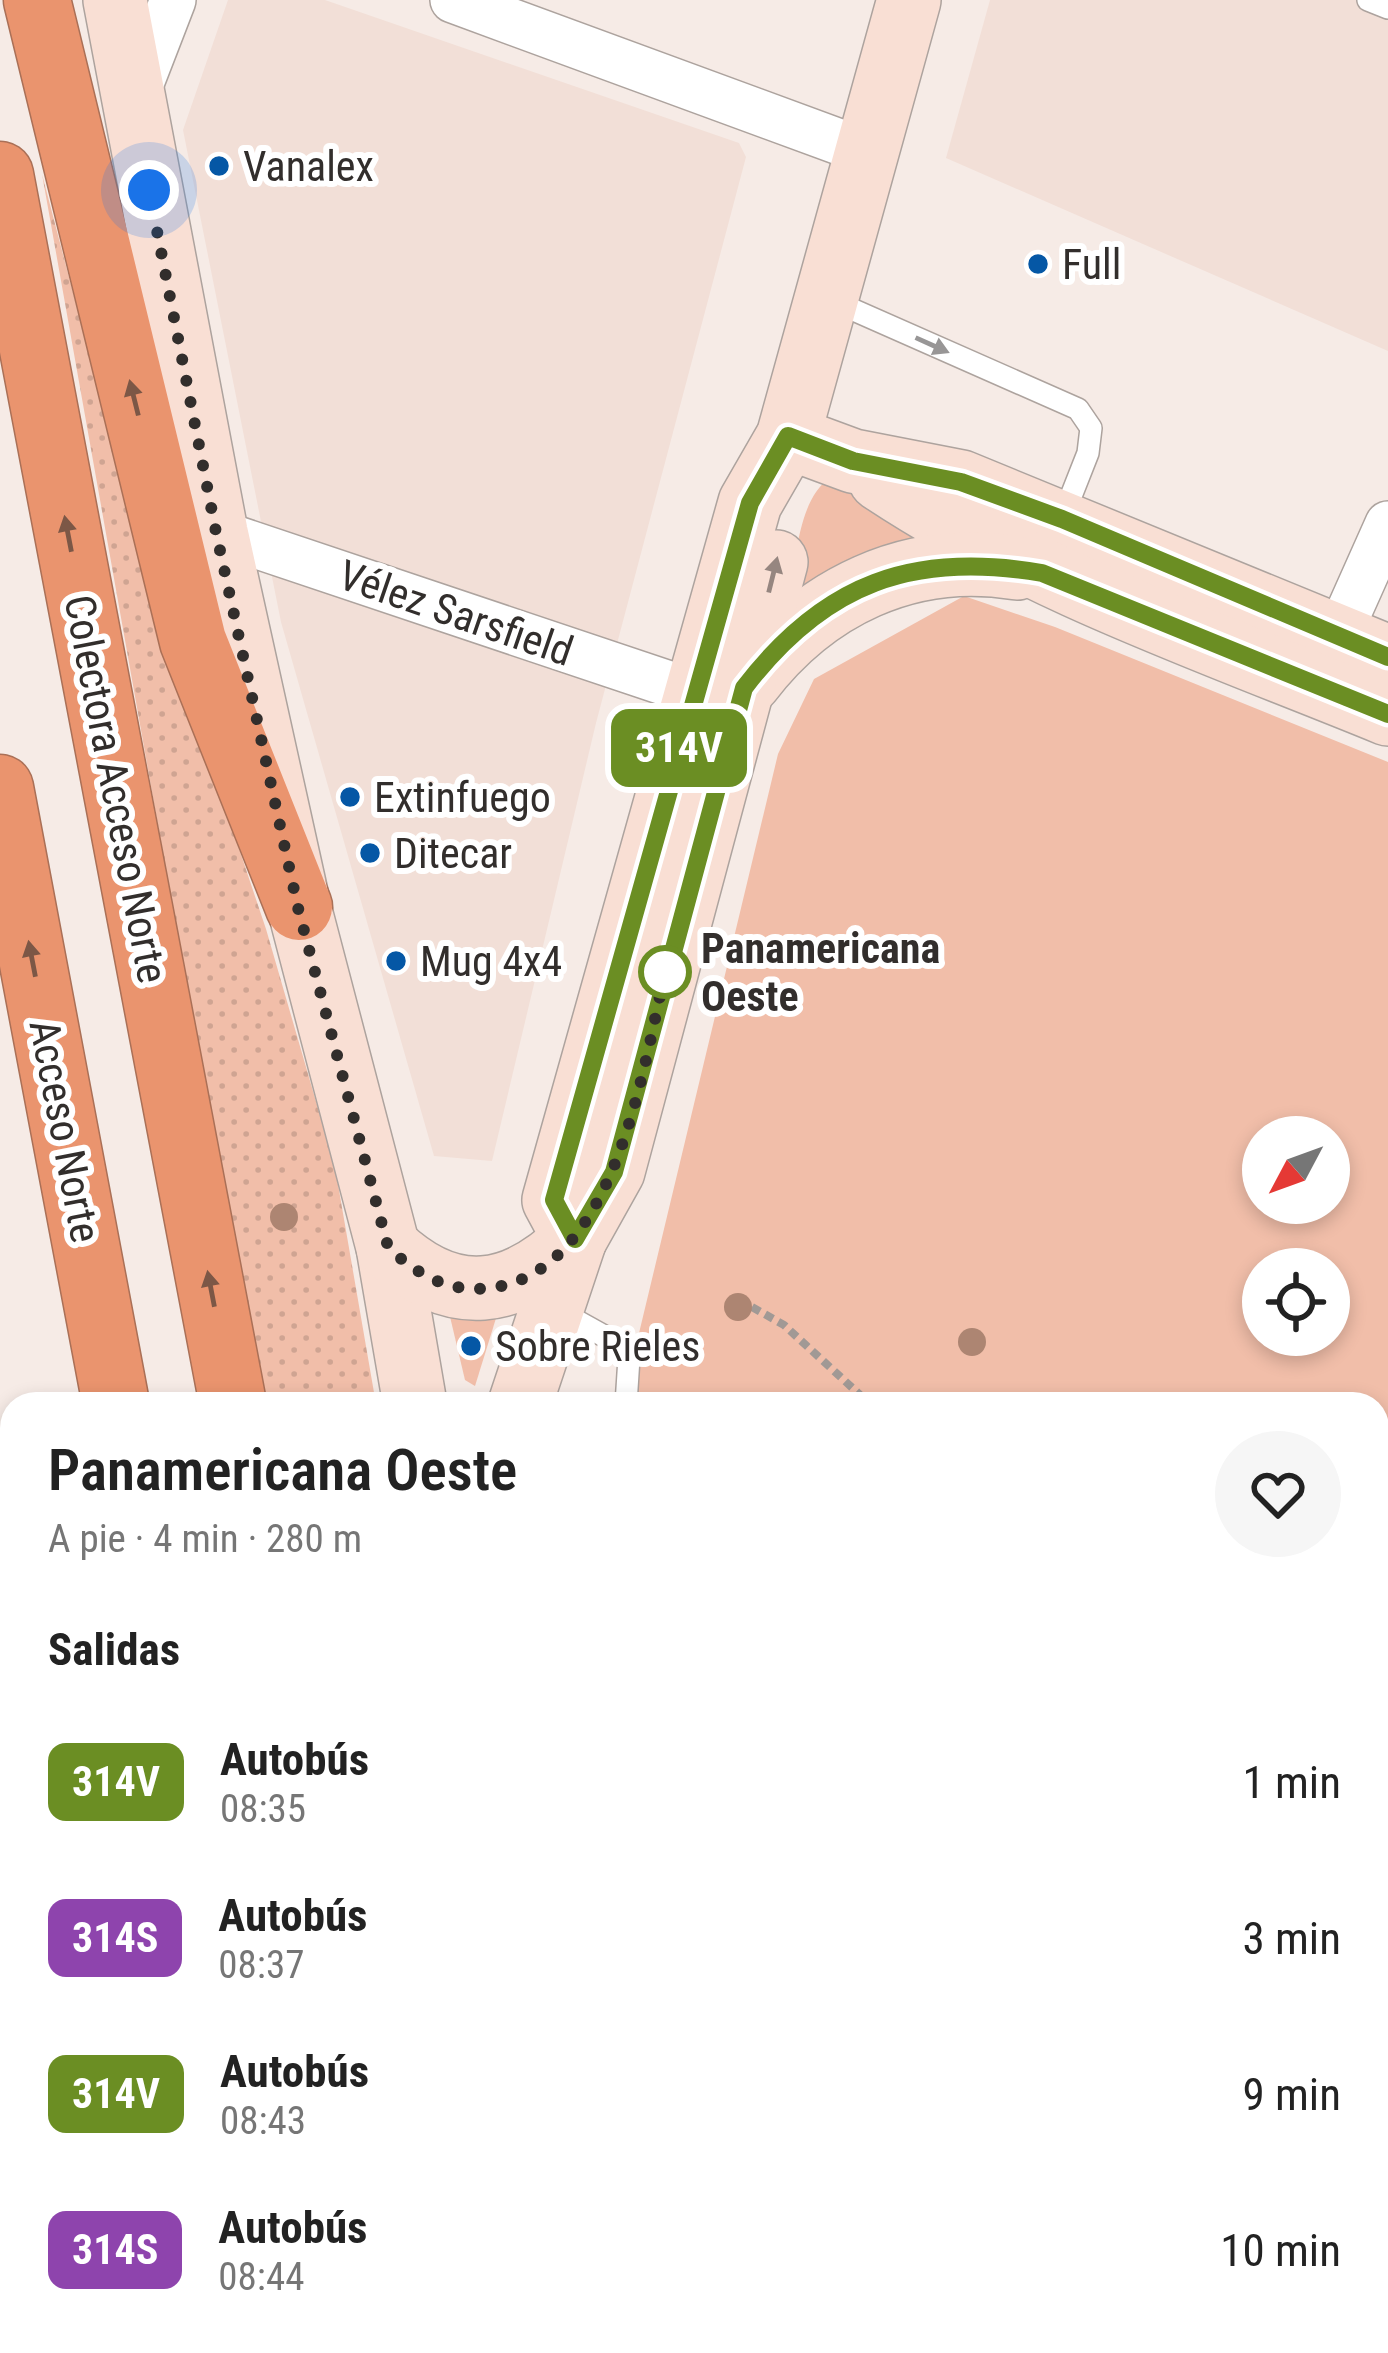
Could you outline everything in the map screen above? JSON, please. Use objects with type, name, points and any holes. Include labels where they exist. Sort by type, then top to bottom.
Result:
[{"type":"highway","points":[[37,0],[194,641],[298,908]]},
{"type":"highway","name":"Colectora Acceso Norte","points":[[0,175],[231,1392]]},
{"type":"highway","name":"Acceso Norte","points":[[0,788],[114,1392]]},
{"type":"main road","points":[[115,0],[216,532],[298,908],[388,1247],[413,1392]]},
{"type":"main road","points":[[528,1392],[575,1239],[614,1172],[720,691],[791,502],[788,436],[909,0]]},
{"type":"main road","points":[[788,436],[853,461],[976,542],[1052,546],[1363,646]]},
{"type":"main road","points":[[720,691],[797,627],[880,579],[933,566],[988,563],[1052,546],[1388,714]]},
{"type":"main road","points":[[388,1247],[427,1277],[484,1289],[539,1272],[575,1239]]},
{"type":"street","points":[[133,104],[173,0]]},
{"type":"street","points":[[453,0],[865,152]]},
{"type":"street","points":[[1363,646],[1388,524]]},
{"type":"street","name":"Vélez Sarsfield","points":[[216,532],[720,691]]},
{"type":"lane","points":[[1368,0],[1388,8]]},
{"type":"lane","points":[[825,297],[1078,409],[1091,428],[1088,453],[1052,546]]},
{"type":"lane","points":[[554,1307],[613,1341],[629,1358],[627,1392]]},
{"type":"path","points":[[752,1307],[784,1324],[857,1392]]},
{"type":"shaded area","points":[[228,0],[325,0],[739,143],[746,157],[596,723],[492,1161],[434,1156],[281,622],[183,130]]},
{"type":"shaded area","points":[[990,0],[1388,0],[1388,351],[946,158]]},
{"type":"shaded area","points":[[42,174],[145,568],[266,929],[335,1167],[374,1392],[259,1392]]},
{"type":"shaded area","points":[[831,477],[926,541],[788,602],[805,516],[811,500]]},
{"type":"shaded area","points":[[964,596],[1055,627],[1388,762],[1388,1392],[625,1392],[778,754],[814,679]]},
{"type":"shaded area","points":[[447,1304],[497,1315],[475,1386],[465,1380]]},
{"type":"bus line","name":"314V","points":[[1388,657],[1062,519],[961,482],[853,461],[788,436],[750,503],[554,1200],[575,1239],[614,1172],[744,688],[797,627],[830,603],[880,579],[933,566],[988,563],[1042,573],[1388,714]]},
{"type":"place","name":"Vanalex","points":[[219,166]]},
{"type":"place","name":"Full","points":[[1038,264]]},
{"type":"place","name":"Extinfuego","points":[[350,797]]},
{"type":"place","name":"Ditecar","points":[[370,853]]},
{"type":"place","name":"Mug 4x4","points":[[396,961]]},
{"type":"place","name":"Panamericana Oeste","points":[[665,972]]},
{"type":"place","name":"Sobre Rieles","points":[[471,1346]]},
{"type":"route","points":[[149,190],[216,532],[298,908],[388,1247],[411,1269],[455,1287],[513,1284],[539,1272],[575,1239],[614,1172],[665,972]]}]
